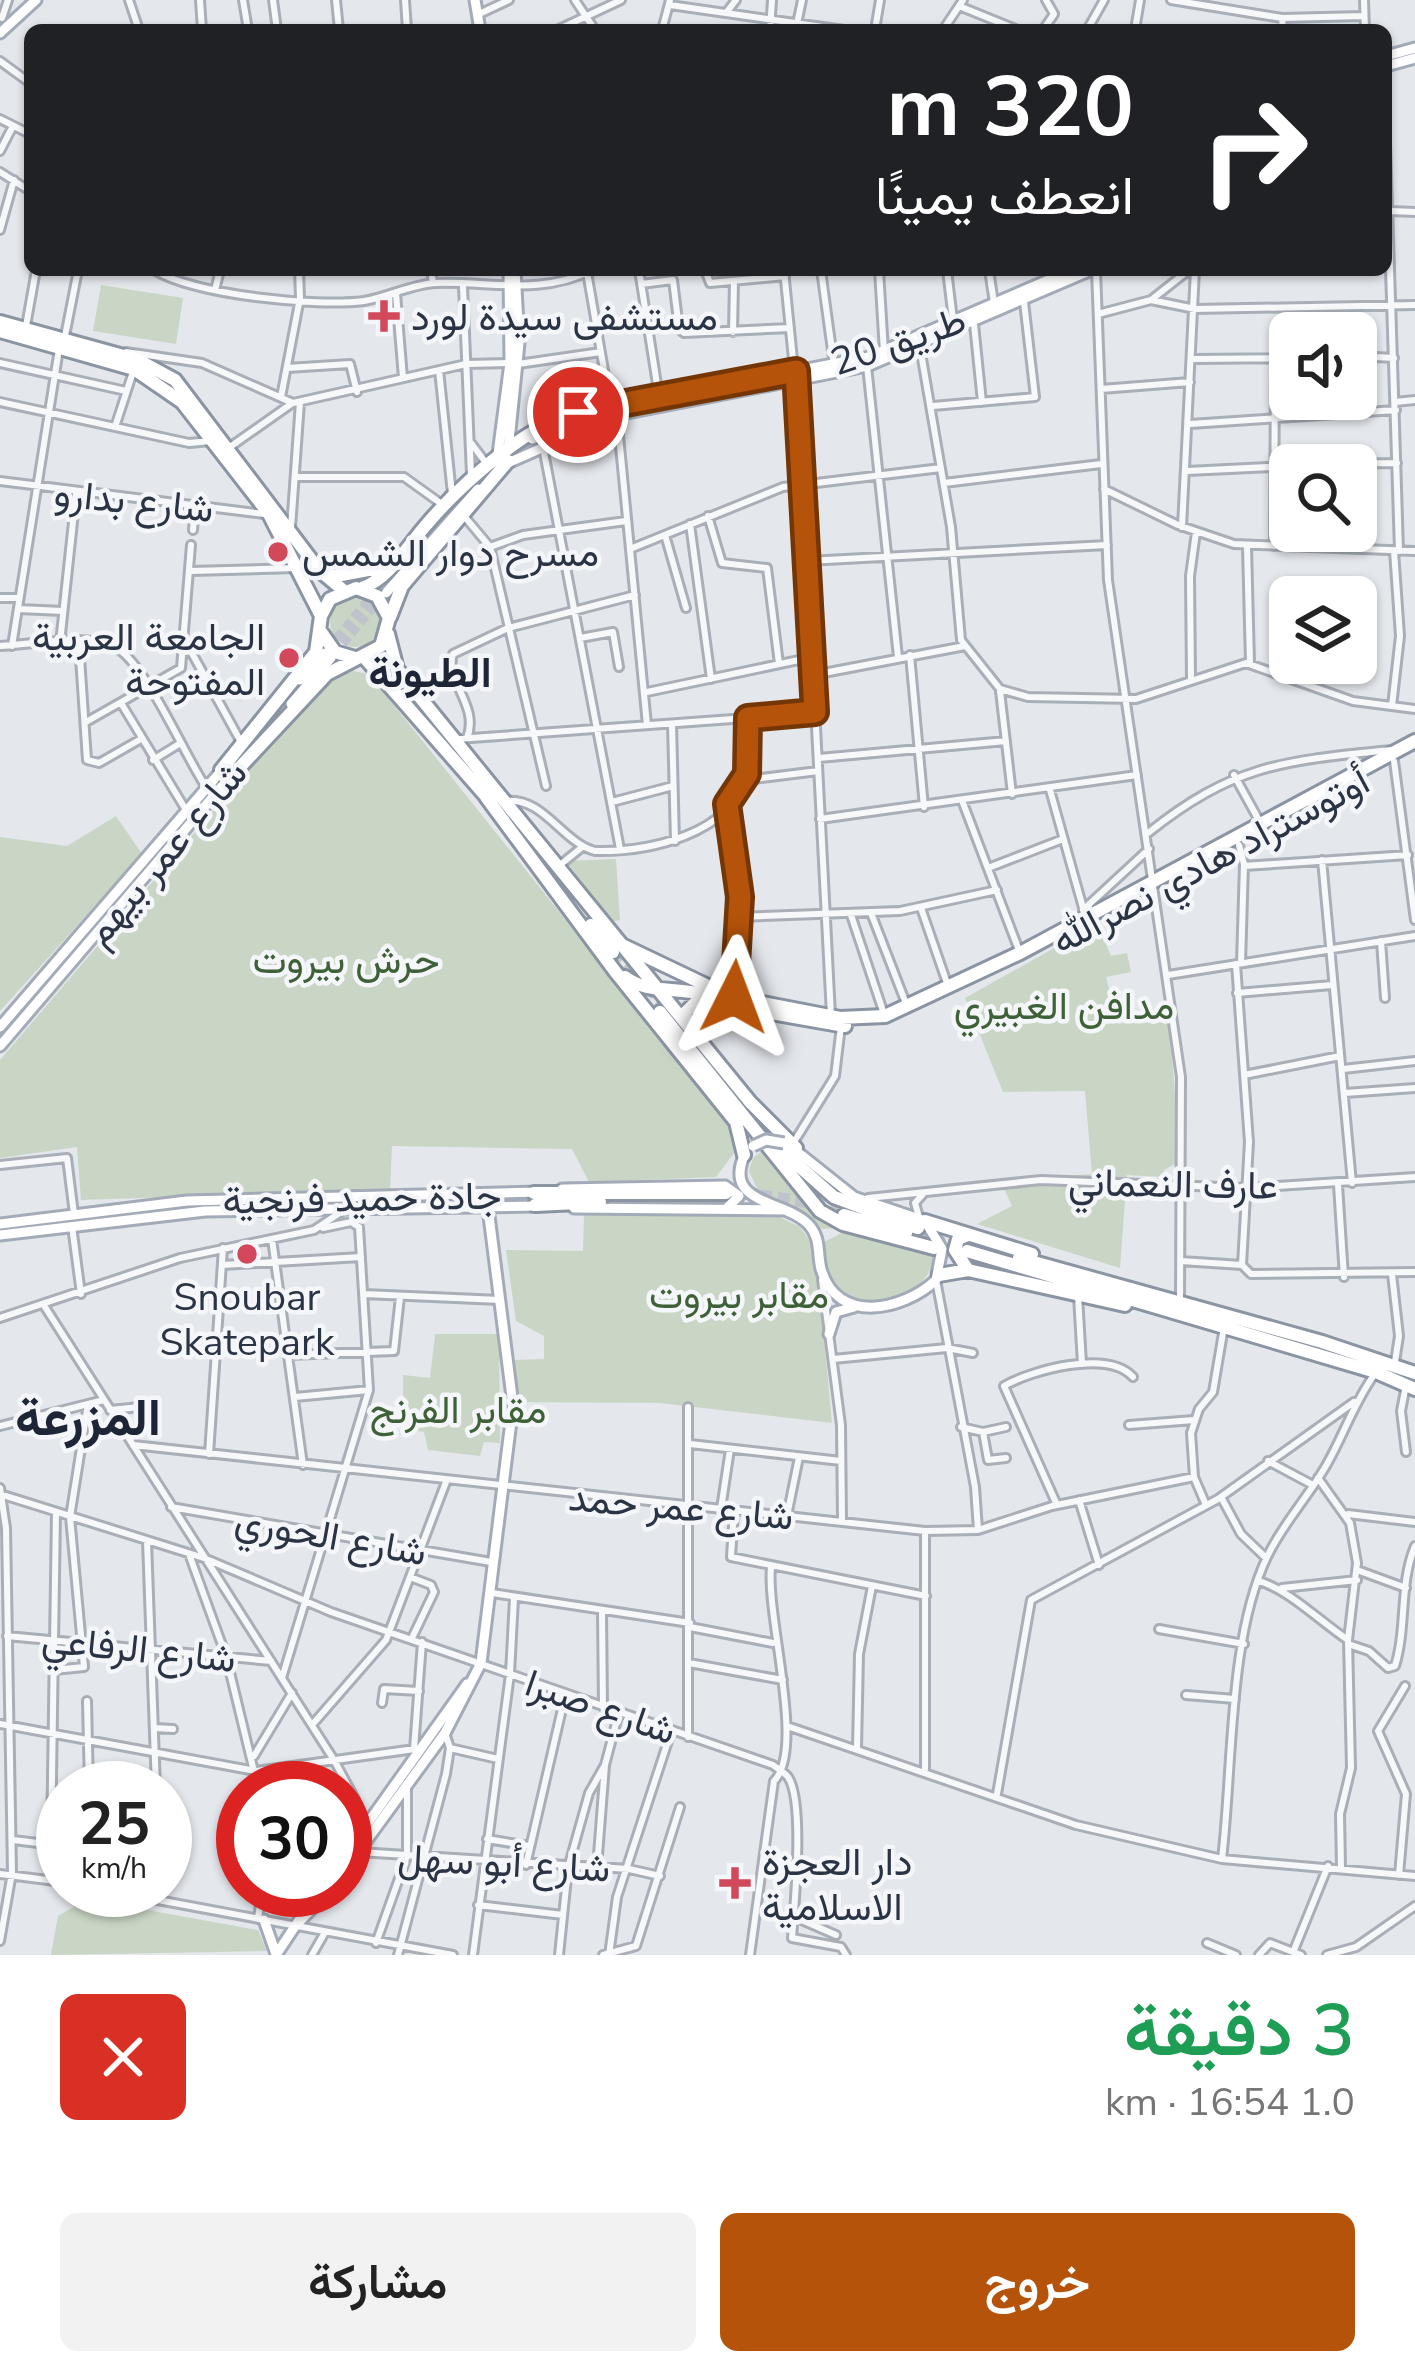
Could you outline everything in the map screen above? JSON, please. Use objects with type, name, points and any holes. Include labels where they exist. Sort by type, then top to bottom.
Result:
[{"type":"highway","points":[[0,322],[134,369],[182,402],[268,514],[300,568],[332,650],[361,657],[392,674],[462,738],[614,970],[660,1014],[820,1211],[850,1226],[934,1248]]},
{"type":"highway","points":[[0,331],[113,353],[175,380],[323,574],[344,590]]},
{"type":"highway","points":[[652,399],[613,409],[505,454],[471,475],[398,590],[389,618],[392,674],[560,866],[618,949],[732,1002]]},
{"type":"highway","points":[[224,776],[241,742],[312,659],[330,599],[377,581],[505,454]]},
{"type":"highway","points":[[323,574],[391,566]]},
{"type":"highway","points":[[312,596],[326,594],[323,574]]},
{"type":"highway","points":[[361,588],[380,599],[389,618]]},
{"type":"highway","points":[[224,776],[322,678],[379,648],[388,633]]},
{"type":"highway","name":"أوتوستراد هادي نصرالله","points":[[732,1002],[835,1023],[884,1024],[918,1014],[1261,824],[1406,750]]},
{"type":"highway","name":"أوتوستراد هادي نصرالله","points":[[835,1023],[909,1009],[1020,953],[1084,914],[1240,845],[1406,750]]},
{"type":"highway","points":[[497,796],[618,949],[790,1146]]},
{"type":"highway","points":[[614,970],[655,989],[687,990],[732,1002]]},
{"type":"highway","points":[[694,982],[676,979],[655,989],[649,1001],[799,1172],[834,1197],[874,1214]]},
{"type":"highway","points":[[690,1029],[685,1013],[694,1000],[732,1002]]},
{"type":"highway","points":[[660,1014],[739,1125],[746,1155]]},
{"type":"highway","name":"جادة حميد فرنجية","points":[[534,1199],[724,1200]]},
{"type":"highway","points":[[849,1207],[920,1226]]},
{"type":"highway","points":[[849,1207],[920,1226],[968,1251],[1078,1294],[1175,1304]]},
{"type":"highway","points":[[968,1251],[1175,1304],[1401,1371]]},
{"type":"highway","points":[[937,1278],[968,1251]]},
{"type":"highway","points":[[968,1251],[1133,1282],[1224,1327],[1401,1371]]},
{"type":"main road","points":[[3,23],[36,0]]},
{"type":"main road","points":[[472,0],[477,24]]},
{"type":"main road","points":[[512,276],[514,364],[505,454],[613,409],[867,366],[1080,276]]},
{"type":"main road","name":"طريق 20","points":[[537,442],[652,399],[796,375],[884,352],[1059,276]]},
{"type":"main road","points":[[386,593],[456,504]]},
{"type":"main road","name":"شارع عمر بيهم","points":[[0,1046],[328,656]]},
{"type":"main road","name":"شارع عمر بيهم","points":[[0,1027],[206,787],[224,776]]},
{"type":"main road","points":[[712,1185],[766,1140],[790,1146],[849,1207],[920,1226],[941,1246],[937,1278],[899,1304],[836,1312],[829,1334]]},
{"type":"main road","points":[[746,1155],[751,1196],[784,1210],[814,1231],[820,1268],[836,1294],[862,1308]]},
{"type":"main road","points":[[534,1199],[577,1187],[712,1185],[730,1187],[739,1196],[734,1205],[724,1200]]},
{"type":"main road","name":"جادة حميد فرنجية","points":[[0,1224],[205,1210],[488,1208],[534,1199]]},
{"type":"main road","name":"جادة حميد فرنجية","points":[[0,1235],[204,1200],[344,1206],[534,1199]]},
{"type":"main road","points":[[724,1200],[784,1210]]},
{"type":"main road","points":[[372,1822],[470,1680],[479,1659],[513,1405],[504,1300],[488,1208]]},
{"type":"main road","points":[[317,1228],[320,1211]]},
{"type":"main road","points":[[372,1826],[406,1783],[423,1748],[445,1733],[479,1659]]},
{"type":"main road","points":[[276,1955],[299,1917]]},
{"type":"main road","points":[[293,1925],[308,1917]]},
{"type":"main road","points":[[261,1920],[276,1955]]},
{"type":"street","points":[[3,23],[8,0]]},
{"type":"street","points":[[477,15],[508,0]]},
{"type":"street","points":[[575,0],[591,24]]},
{"type":"street","points":[[568,24],[621,0]]},
{"type":"street","points":[[725,13],[736,0]]},
{"type":"street","points":[[771,24],[772,0]]},
{"type":"street","points":[[670,2],[797,24],[802,0]]},
{"type":"street","points":[[1364,0],[1364,24]]},
{"type":"street","points":[[1177,1],[1282,18],[1364,16]]},
{"type":"street","points":[[961,3],[1005,24]]},
{"type":"street","points":[[1282,18],[1282,24]]},
{"type":"street","points":[[0,119],[24,131]]},
{"type":"street","points":[[0,151],[13,126]]},
{"type":"street","points":[[0,172],[24,187]]},
{"type":"street","points":[[0,230],[14,180]]},
{"type":"street","points":[[26,329],[35,276]]},
{"type":"street","points":[[12,646],[46,412],[77,276]]},
{"type":"street","points":[[165,276],[183,286],[358,302],[433,283],[513,288],[555,284],[577,276]]},
{"type":"street","points":[[215,290],[218,276]]},
{"type":"street","points":[[281,397],[300,298],[299,276]]},
{"type":"street","points":[[432,276],[433,283]]},
{"type":"street","points":[[591,276],[613,409],[647,725]]},
{"type":"street","points":[[640,276],[652,399]]},
{"type":"street","points":[[707,276],[709,283],[765,276]]},
{"type":"street","points":[[784,276],[796,375],[835,1023],[835,1076],[790,1146]]},
{"type":"street","points":[[822,276],[834,364]]},
{"type":"street","points":[[879,276],[884,352]]},
{"type":"street","points":[[948,276],[954,323]]},
{"type":"street","points":[[990,276],[994,306]]},
{"type":"street","points":[[1094,276],[1107,544],[1181,1077],[1181,1262],[1175,1304]]},
{"type":"street","points":[[1098,314],[1151,300],[1184,276]]},
{"type":"street","points":[[1182,527],[1195,309],[1192,276]]},
{"type":"street","points":[[1392,276],[1400,619],[1392,706]]},
{"type":"street","points":[[641,284],[673,280],[681,332],[791,328]]},
{"type":"street","points":[[733,333],[734,281]]},
{"type":"street","points":[[463,285],[471,475]]},
{"type":"street","points":[[396,293],[403,378]]},
{"type":"street","points":[[1151,300],[1195,309],[1415,304]]},
{"type":"street","points":[[931,406],[1030,399],[1038,393],[1024,302]]},
{"type":"street","points":[[974,324],[982,402]]},
{"type":"street","points":[[920,347],[965,646],[1000,689],[1012,794]]},
{"type":"street","points":[[113,353],[147,352],[202,363],[296,402]]},
{"type":"street","points":[[230,447],[296,402],[466,364],[514,364],[601,352]]},
{"type":"street","points":[[1377,357],[1394,358]]},
{"type":"street","points":[[1192,359],[1269,358]]},
{"type":"street","points":[[0,363],[126,392]]},
{"type":"street","points":[[287,368],[350,364],[357,392]]},
{"type":"street","points":[[867,366],[898,657]]},
{"type":"street","points":[[115,427],[134,369]]},
{"type":"street","points":[[439,370],[456,504]]},
{"type":"street","points":[[1101,389],[1190,382]]},
{"type":"street","points":[[1377,408],[1415,400]]},
{"type":"street","points":[[0,402],[190,443],[214,441]]},
{"type":"street","points":[[291,528],[296,402]]},
{"type":"street","points":[[1190,424],[1269,419]]},
{"type":"street","points":[[470,440],[486,463]]},
{"type":"street","points":[[537,442],[561,528],[620,850]]},
{"type":"street","points":[[1377,463],[1397,463]]},
{"type":"street","points":[[944,483],[1101,464]]},
{"type":"street","points":[[1187,471],[1269,466]]},
{"type":"street","points":[[629,549],[708,516],[803,485],[941,468]]},
{"type":"street","points":[[295,477],[404,477],[456,504],[490,547],[546,786]]},
{"type":"street","name":"شارع بدارو","points":[[0,482],[268,514]]},
{"type":"street","points":[[1104,489],[1196,532],[1246,546],[1269,547]]},
{"type":"street","points":[[60,643],[76,494]]},
{"type":"street","points":[[193,530],[195,507]]},
{"type":"street","points":[[708,516],[722,563],[767,568],[779,664]]},
{"type":"street","points":[[490,547],[561,528],[626,521]]},
{"type":"street","points":[[690,524],[711,679]]},
{"type":"street","points":[[1191,680],[1190,576],[1196,532]]},
{"type":"street","points":[[665,535],[686,608]]},
{"type":"street","points":[[806,561],[1107,544]]},
{"type":"street","points":[[86,722],[181,668],[191,545]]},
{"type":"street","points":[[1246,546],[1250,663]]},
{"type":"street","points":[[1377,550],[1415,551]]},
{"type":"street","points":[[191,571],[300,568]]},
{"type":"street","points":[[635,596],[508,628],[450,658],[468,703],[462,738],[815,712]]},
{"type":"street","points":[[0,598],[18,598]]},
{"type":"street","points":[[17,609],[63,610]]},
{"type":"street","points":[[580,638],[613,632],[619,667]]},
{"type":"street","points":[[0,646],[79,643],[118,648],[148,688],[206,787]]},
{"type":"street","points":[[79,643],[88,760],[104,761],[142,739]]},
{"type":"street","points":[[186,643],[241,742]]},
{"type":"street","points":[[813,675],[965,646]]},
{"type":"street","points":[[910,655],[924,807]]},
{"type":"street","points":[[647,692],[812,657]]},
{"type":"street","points":[[1000,689],[1028,697],[1128,699],[1250,663],[1353,701],[1415,709]]},
{"type":"street","points":[[121,703],[186,810]]},
{"type":"street","points":[[497,796],[529,803],[581,848],[620,850],[675,841],[698,832],[745,780],[748,718]]},
{"type":"street","points":[[672,724],[675,841]]},
{"type":"street","points":[[818,758],[1006,741]]},
{"type":"street","points":[[153,760],[179,744]]},
{"type":"street","points":[[1147,834],[1197,794],[1234,776],[1406,750],[1415,920]]},
{"type":"street","points":[[745,780],[818,771]]},
{"type":"street","points":[[820,819],[1137,775]]},
{"type":"street","points":[[1234,776],[1261,824]]},
{"type":"street","points":[[610,802],[673,786]]},
{"type":"street","points":[[1050,790],[1084,914],[1148,849]]},
{"type":"street","points":[[963,802],[1020,953]]},
{"type":"street","points":[[727,804],[738,917],[732,1002]]},
{"type":"street","points":[[988,868],[1063,839]]},
{"type":"street","points":[[1240,845],[1244,866],[1237,993],[1246,1188],[1242,1265]]},
{"type":"street","points":[[560,866],[581,848]]},
{"type":"street","points":[[1244,866],[1408,855]]},
{"type":"street","points":[[1322,860],[1352,1183]]},
{"type":"street","points":[[738,917],[921,908],[997,890]]},
{"type":"street","points":[[921,908],[949,989]]},
{"type":"street","points":[[871,913],[909,1009]]},
{"type":"street","points":[[851,914],[884,1016]]},
{"type":"street","points":[[1168,975],[1415,936]]},
{"type":"street","points":[[1381,941],[1384,998]]},
{"type":"street","points":[[1237,993],[1331,985]]},
{"type":"street","points":[[1244,1075],[1342,1056]]},
{"type":"street","points":[[1343,1069],[1415,1061]]},
{"type":"street","points":[[1345,1093],[1415,1088]]},
{"type":"street","points":[[0,1165],[68,1158],[81,1294]]},
{"type":"street","name":"عارف النعماني","points":[[849,1207],[932,1191],[1041,1180],[1246,1188],[1415,1177]]},
{"type":"street","points":[[1338,1184],[1344,1277]]},
{"type":"street","points":[[920,1226],[915,1203],[932,1191]]},
{"type":"street","points":[[317,1228],[344,1206]]},
{"type":"street","points":[[359,1227],[376,1211]]},
{"type":"street","points":[[0,1318],[223,1248],[348,1222],[359,1227]]},
{"type":"street","points":[[282,1678],[369,1390],[359,1227]]},
{"type":"street","points":[[272,1240],[303,1465]]},
{"type":"street","points":[[208,1454],[223,1248]]},
{"type":"street","points":[[222,1264],[361,1256]]},
{"type":"street","points":[[1181,1262],[1242,1265],[1251,1274],[1344,1277],[1415,1272]]},
{"type":"street","points":[[820,1268],[842,1461],[842,1521]]},
{"type":"street","points":[[1392,1274],[1406,1452]]},
{"type":"street","points":[[937,1278],[975,1487],[978,1530]]},
{"type":"street","points":[[363,1294],[504,1300]]},
{"type":"street","points":[[1078,1294],[1082,1364]]},
{"type":"street","points":[[288,1355],[395,1350],[400,1297]]},
{"type":"street","points":[[45,1306],[334,1760]]},
{"type":"street","points":[[1207,1505],[1194,1477],[1194,1420],[1213,1392],[1224,1327]]},
{"type":"street","points":[[832,1359],[947,1348],[973,1353]]},
{"type":"street","points":[[1057,1505],[1004,1386],[1082,1364],[1117,1365],[1133,1377]]},
{"type":"street","points":[[997,1794],[1031,1600],[1221,1497],[1401,1371]]},
{"type":"street","points":[[294,1397],[369,1390]]},
{"type":"street","points":[[0,1426],[104,1400]]},
{"type":"street","points":[[1222,1858],[1235,1700],[1259,1581],[1266,1558],[1315,1481],[1354,1402]]},
{"type":"street","points":[[54,1670],[84,1667],[70,1517],[88,1404]]},
{"type":"street","points":[[110,1409],[150,1406]]},
{"type":"street","points":[[688,1407],[688,1737]]},
{"type":"street","points":[[1130,1425],[1194,1420]]},
{"type":"street","points":[[961,1426],[983,1432],[1006,1427]]},
{"type":"street","points":[[983,1432],[986,1457],[1006,1458]]},
{"type":"street","points":[[690,1444],[842,1461]]},
{"type":"street","name":"شارع عمر حمد","points":[[133,1445],[502,1489],[926,1531],[978,1530],[1057,1505],[1194,1477]]},
{"type":"street","points":[[721,1509],[730,1449]]},
{"type":"street","points":[[787,1516],[799,1457]]},
{"type":"street","points":[[1268,1461],[1315,1481],[1345,1513],[1358,1570],[1348,1642],[1352,1768],[1340,1814],[1341,1867]]},
{"type":"street","points":[[312,1724],[389,1630],[446,1481]]},
{"type":"street","points":[[0,1492],[12,1873],[3,1902],[0,1941]]},
{"type":"street","name":"شارع صبرا","points":[[0,1492],[204,1558],[307,1601],[479,1659],[565,1696],[773,1765],[782,1774]]},
{"type":"street","points":[[1221,1497],[1241,1534],[1266,1558]]},
{"type":"street","points":[[1079,1500],[1099,1564]]},
{"type":"street","name":"شارع الحوري","points":[[172,1507],[491,1562]]},
{"type":"street","points":[[734,1510],[731,1557],[926,1596]]},
{"type":"street","points":[[52,1761],[56,1512]]},
{"type":"street","points":[[1345,1513],[1414,1524]]},
{"type":"street","points":[[925,1769],[926,1531]]},
{"type":"street","points":[[148,1541],[154,1761]]},
{"type":"street","points":[[1282,1588],[1306,1612],[1393,1668],[1404,1642],[1415,1546]]},
{"type":"street","points":[[189,1554],[226,1656],[254,1761]]},
{"type":"street","points":[[750,1955],[774,1781],[782,1774],[788,1726],[773,1643],[772,1567]]},
{"type":"street","points":[[1358,1570],[1409,1594]]},
{"type":"street","points":[[410,1577],[431,1585],[434,1592],[412,1638]]},
{"type":"street","points":[[1259,1581],[1282,1588],[1357,1580]]},
{"type":"street","points":[[857,1748],[859,1654],[872,1586]]},
{"type":"street","points":[[488,1592],[773,1643]]},
{"type":"street","points":[[473,1955],[510,1674],[514,1598]]},
{"type":"street","points":[[602,1612],[603,1706]]},
{"type":"street","points":[[1159,1629],[1244,1645]]},
{"type":"street","name":"شارع الرفاعي","points":[[7,1636],[272,1661]]},
{"type":"street","points":[[328,1761],[423,1748],[422,1642]]},
{"type":"street","points":[[689,1663],[782,1680]]},
{"type":"street","points":[[1400,1875],[1406,1794],[1378,1724],[1405,1685]]},
{"type":"street","points":[[382,1702],[385,1689],[419,1691]]},
{"type":"street","points":[[253,1758],[292,1693]]},
{"type":"street","points":[[1186,1695],[1235,1700]]},
{"type":"street","points":[[526,1864],[565,1696]]},
{"type":"street","points":[[87,1701],[88,1761]]},
{"type":"street","points":[[597,1868],[605,1765],[619,1712]]},
{"type":"street","points":[[4,1725],[216,1765]]},
{"type":"street","points":[[788,1726],[925,1769],[1076,1825],[1222,1858],[1415,1876]]},
{"type":"street","points":[[155,1728],[173,1729]]},
{"type":"street","points":[[671,1732],[617,1897],[610,1955],[636,1946],[680,1807]]},
{"type":"street","points":[[399,1951],[434,1830],[450,1748],[445,1733]]},
{"type":"street","points":[[450,1748],[498,1759]]},
{"type":"street","points":[[559,1955],[568,1868],[589,1793],[605,1765]]},
{"type":"street","points":[[782,1774],[788,1777],[793,1805],[797,1918],[792,1938],[841,1947],[846,1955]]},
{"type":"street","points":[[376,1943],[407,1856],[406,1783]]},
{"type":"street","points":[[11,1839],[36,1842]]},
{"type":"street","points":[[487,1839],[529,1846]]},
{"type":"street","name":"شارع أبو سهل","points":[[372,1850],[629,1869],[660,1876]]},
{"type":"street","points":[[1259,1955],[1270,1943],[1298,1953],[1328,1866]]},
{"type":"street","points":[[0,1874],[36,1877]]},
{"type":"street","points":[[478,1905],[563,1915]]},
{"type":"street","points":[[1327,1955],[1356,1947],[1415,1906]]},
{"type":"street","points":[[192,1907],[399,1951],[453,1955]]},
{"type":"street","points":[[797,1918],[836,1935]]},
{"type":"street","points":[[312,1955],[324,1934]]},
{"type":"street","points":[[357,1955],[364,1940]]},
{"type":"street","points":[[1207,1943],[1236,1955]]},
{"type":"green space","points":[[101,285],[183,298],[176,344],[93,331]]},
{"type":"green space","points":[[355,597],[373,604],[380,622],[373,640],[355,647],[337,640],[330,622],[337,604]]},
{"type":"green space","name":"حرش بيروت","points":[[353,671],[369,674],[732,1128],[737,1149],[716,1177],[589,1182],[572,1149],[392,1146],[390,1190],[81,1200],[77,1147],[0,1158],[0,1060],[325,680]]},
{"type":"green space","points":[[116,816],[142,854],[0,1011],[0,837],[67,846]]},
{"type":"green space","points":[[616,859],[620,920],[612,922],[566,861]]},
{"type":"green space","name":"مدافن الغبيري","points":[[1097,924],[1111,956],[1127,953],[1131,972],[1106,977],[1118,1024],[1169,1016],[1180,1161],[1164,1170],[1163,1177],[1127,1175],[1120,1268],[977,1224],[1012,1206],[1000,1180],[1092,1174],[1085,1091],[1003,1092],[965,998]]},
{"type":"green space","points":[[766,1148],[843,1228],[822,1229],[788,1203],[759,1193],[749,1171],[753,1158]]},
{"type":"green space","name":"مقابر بيروت","points":[[773,1214],[800,1227],[816,1250],[832,1423],[660,1403],[517,1402],[514,1360],[544,1359],[544,1336],[516,1321],[506,1250],[583,1251],[584,1215]]},
{"type":"green space","name":"مقابر بيروت","points":[[848,1230],[937,1252],[931,1269],[905,1295],[889,1302],[856,1302],[831,1279],[824,1242]]},
{"type":"green space","name":"مقابر الفرنج","points":[[435,1334],[499,1334],[500,1443],[484,1442],[480,1456],[428,1450],[424,1432],[403,1429],[403,1375],[430,1378]]},
{"type":"green space","points":[[58,1917],[186,1917],[258,1930],[267,1951],[51,1955]]},
{"type":"tunnel","points":[[328,649],[390,574]]},
{"type":"tunnel","points":[[334,654],[381,598]]},
{"type":"tunnel","points":[[613,952],[638,984]]},
{"type":"tunnel","points":[[648,986],[666,1008]]},
{"type":"tunnel","points":[[742,1193],[848,1208]]},
{"type":"tunnel","points":[[915,1235],[966,1250]]},
{"type":"place","name":"مستشفى سيدة لورد","points":[[384,316]]},
{"type":"place","name":"مسرح دوار الشمس","points":[[278,552]]},
{"type":"place","name":"الجامعة العربية المفتوحة","points":[[289,658]]},
{"type":"place","name":"Snoubar Skatepark","points":[[247,1254]]},
{"type":"place","name":"دار العجزة الاسلامية","points":[[735,1883]]},
{"type":"district","name":"الطيونة","points":[[430,672]]},
{"type":"district","name":"المزرعة","points":[[88,1417]]},
{"type":"route","points":[[578,412],[796,371],[815,712],[748,718],[747,774],[727,804],[740,897],[734,997]]}]
